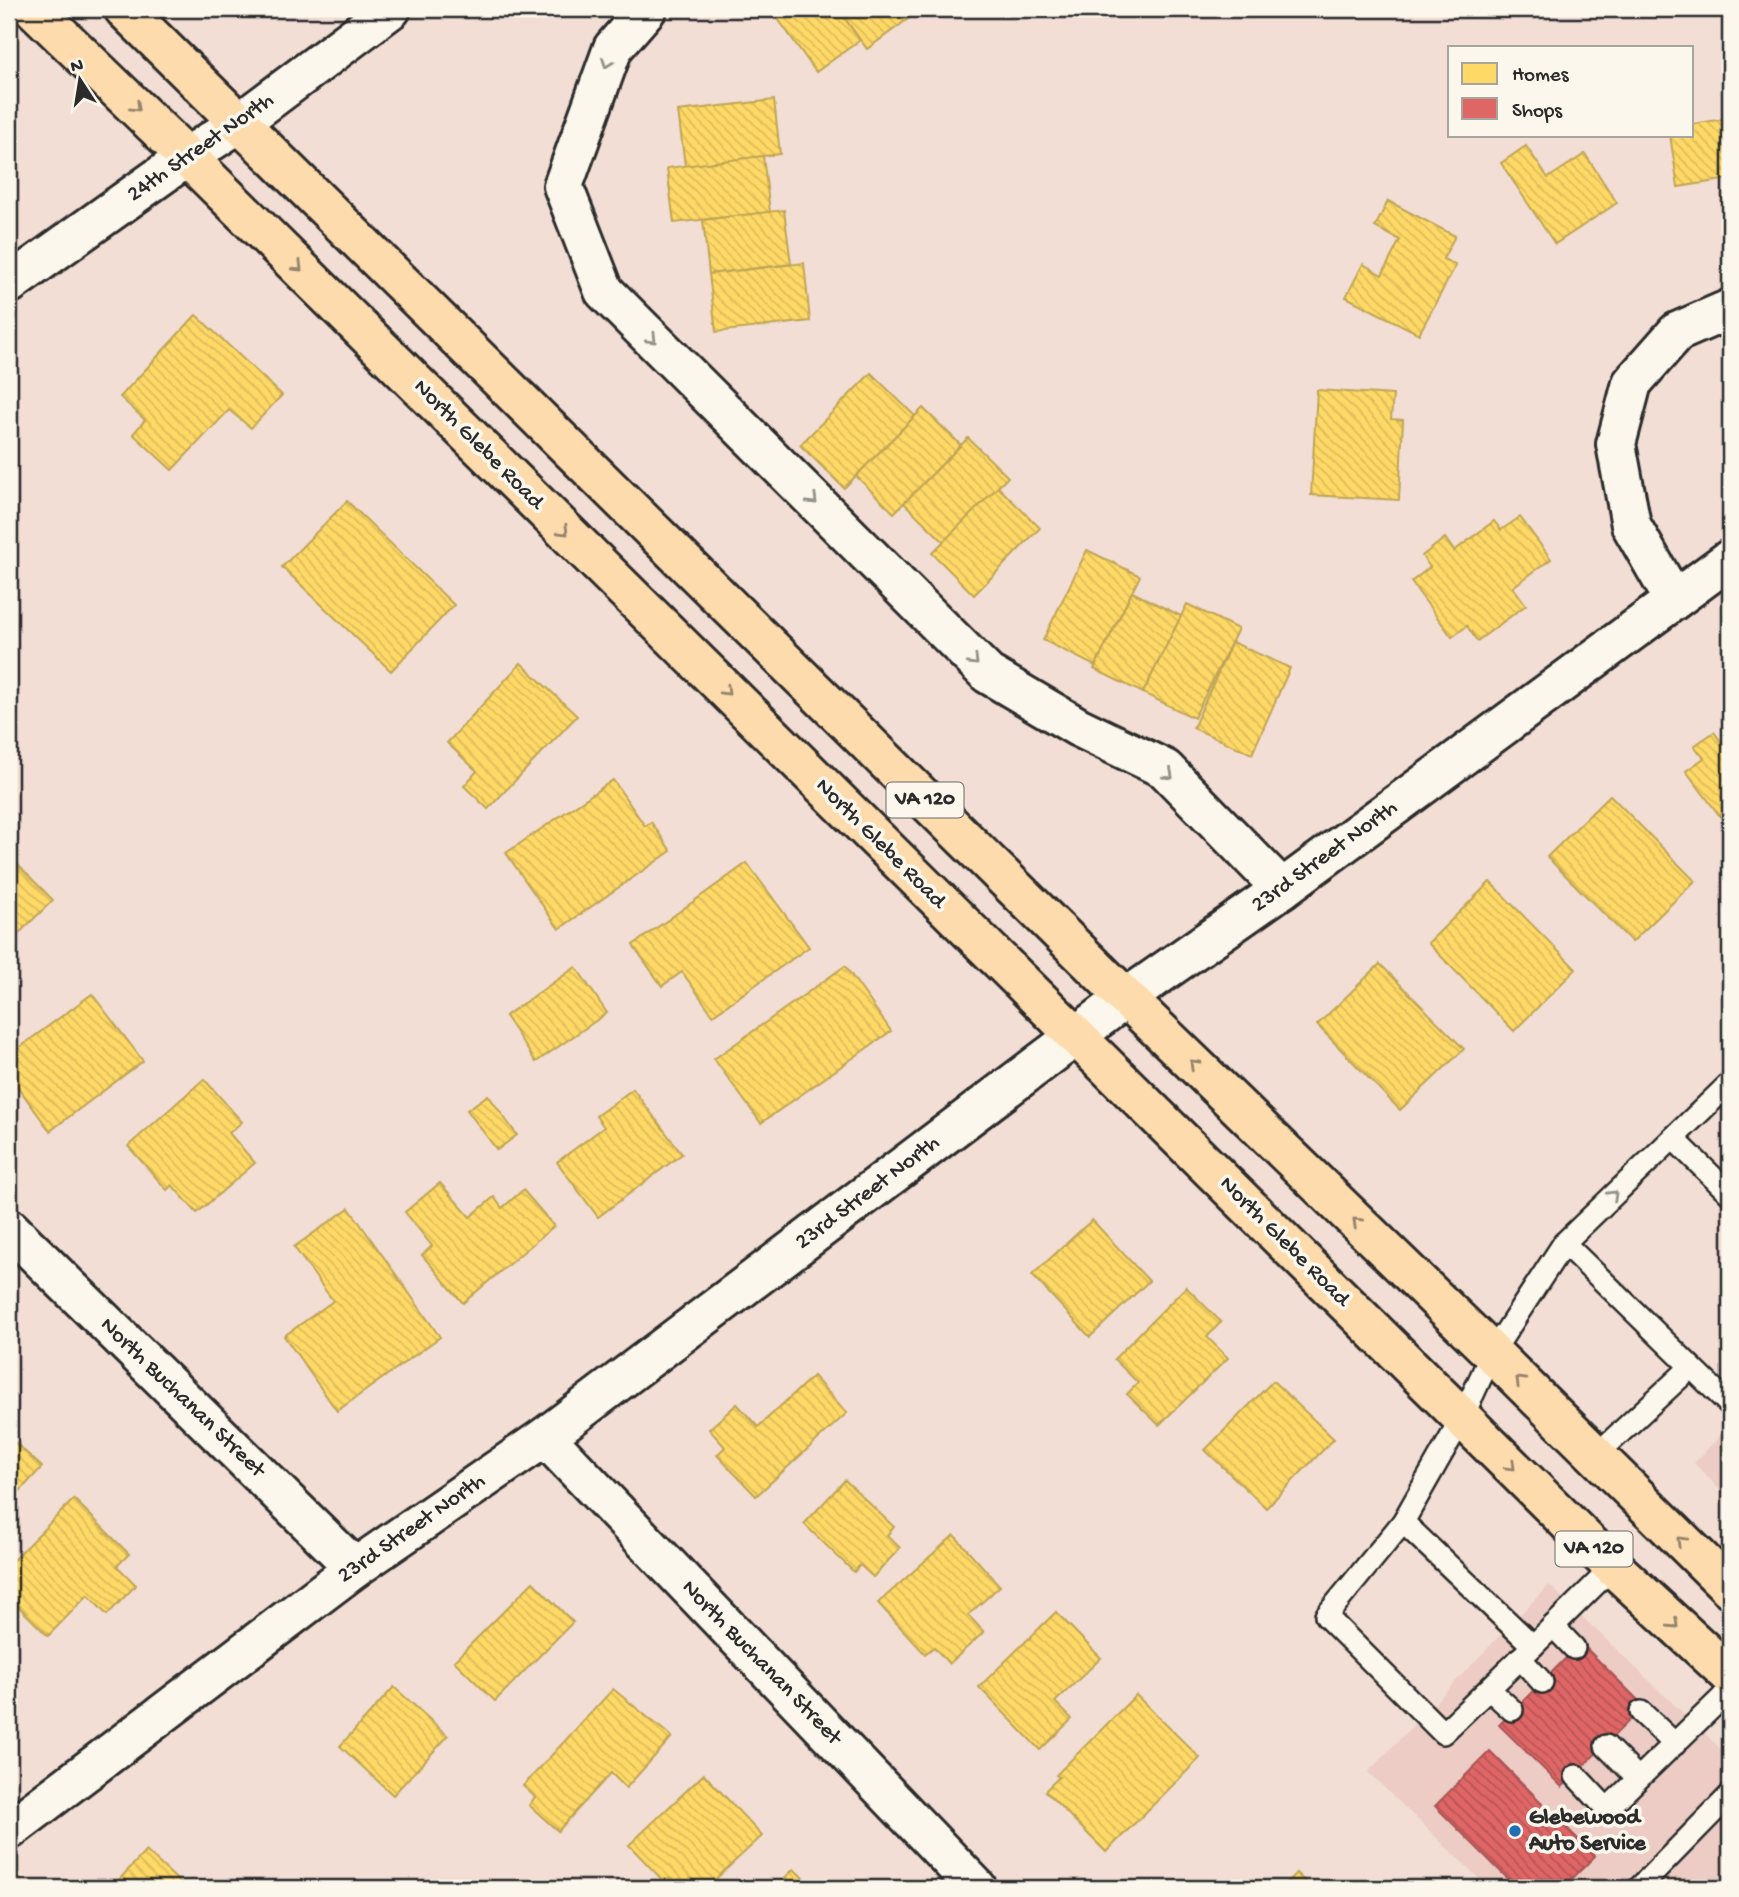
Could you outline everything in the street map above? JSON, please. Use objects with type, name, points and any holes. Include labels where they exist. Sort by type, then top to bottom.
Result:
[{"type":"main road","name":"North Glebe Road","points":[[34,9],[187,157],[1613,1567],[1730,1675]]},
{"type":"main road","name":"VA 120","points":[[124,9],[1126,998],[1730,1588]]},
{"type":"street","name":"24th Street North","points":[[9,284],[239,123],[391,9]]},
{"type":"street","points":[[647,9],[613,48],[563,186],[604,291],[988,674],[1078,727],[1165,769],[1282,889]]},
{"type":"street","points":[[1674,600],[1632,525],[1616,444],[1632,383],[1677,332],[1730,309]]},
{"type":"street","name":"23rd Street North","points":[[9,1830],[355,1568],[545,1437],[1126,998],[1282,889],[1730,559]]},
{"type":"street","name":"North Buchanan Street","points":[[9,1228],[355,1568]]},
{"type":"street","name":"North Buchanan Street","points":[[545,1437],[977,1888]]},
{"type":"lane","points":[[1613,1567],[1443,1733],[1326,1616],[1403,1522],[1462,1418],[1492,1353],[1564,1243],[1730,1083]]},
{"type":"lane","points":[[1673,1138],[1730,1194]]},
{"type":"lane","points":[[1564,1243],[1730,1405]]},
{"type":"lane","points":[[1595,1456],[1691,1367]]},
{"type":"lane","points":[[1403,1522],[1526,1652],[1542,1682]]},
{"type":"lane","points":[[1553,1626],[1574,1648]]},
{"type":"lane","points":[[1489,1689],[1512,1710]]},
{"type":"lane","points":[[1576,1776],[1607,1810],[1730,1690]]},
{"type":"lane","points":[[1641,1712],[1675,1744]]},
{"type":"lane","points":[[1606,1746],[1639,1778]]},
{"type":"lane","points":[[1639,1888],[1730,1795]]},
{"type":"shaded area","points":[[1730,1426],[1730,1500],[1694,1463]]},
{"type":"shaded area","points":[[1549,1585],[1730,1758],[1730,1888],[1489,1888],[1368,1772]]},
{"type":"building: Homes","points":[[771,9],[838,9],[860,40],[816,72]]},
{"type":"building: Homes","points":[[838,9],[907,9],[912,16],[867,49]]},
{"type":"building: Homes","points":[[774,100],[780,154],[685,166],[678,111]]},
{"type":"building: Homes","points":[[1730,118],[1730,179],[1678,187],[1670,136],[1694,136],[1694,124]]},
{"type":"building: Homes","points":[[1526,146],[1548,178],[1585,154],[1617,203],[1555,244],[1501,163]]},
{"type":"building: Homes","points":[[763,156],[770,212],[674,223],[667,168]]},
{"type":"building: Homes","points":[[1388,201],[1455,236],[1443,259],[1456,265],[1419,334],[1346,297],[1363,264],[1382,275],[1400,240],[1375,227]]},
{"type":"building: Homes","points":[[784,210],[791,264],[709,274],[703,220]]},
{"type":"building: Homes","points":[[804,263],[810,321],[716,332],[709,274]]},
{"type":"building: Homes","points":[[196,315],[282,395],[251,428],[229,410],[172,470],[133,434],[145,420],[120,397]]},
{"type":"building: Homes","points":[[871,373],[915,416],[844,488],[800,445]]},
{"type":"building: Homes","points":[[1317,390],[1393,395],[1391,419],[1403,420],[1399,500],[1311,495]]},
{"type":"building: Homes","points":[[923,408],[961,445],[894,513],[856,476]]},
{"type":"building: Homes","points":[[968,438],[1008,477],[944,542],[904,503]]},
{"type":"building: Homes","points":[[998,487],[1040,528],[974,595],[932,553]]},
{"type":"building: Homes","points":[[347,501],[454,605],[391,671],[282,567]]},
{"type":"building: Homes","points":[[1520,517],[1551,559],[1513,587],[1526,605],[1477,641],[1467,626],[1452,637],[1411,582],[1430,567],[1422,556],[1445,538],[1454,551],[1494,521],[1501,530]]},
{"type":"building: Homes","points":[[1087,550],[1140,576],[1095,666],[1043,640]]},
{"type":"building: Homes","points":[[1132,592],[1181,616],[1143,693],[1094,669]]},
{"type":"building: Homes","points":[[1187,604],[1238,629],[1194,718],[1143,693]]},
{"type":"building: Homes","points":[[1232,642],[1290,668],[1252,754],[1193,728]]},
{"type":"building: Homes","points":[[521,663],[577,716],[488,809],[464,786],[477,771],[447,743]]},
{"type":"building: Homes","points":[[1714,732],[1723,744],[1730,739],[1730,821],[1726,824],[1686,771],[1704,758],[1694,746]]},
{"type":"building: Homes","points":[[613,780],[645,826],[651,822],[671,851],[559,929],[506,853]]},
{"type":"building: Homes","points":[[1610,795],[1695,881],[1632,942],[1547,857]]},
{"type":"building: Homes","points":[[9,856],[53,900],[9,943]]},
{"type":"building: Homes","points":[[747,863],[809,947],[713,1015],[682,972],[662,986],[633,945]]},
{"type":"building: Homes","points":[[1490,882],[1576,969],[1514,1031],[1428,943]]},
{"type":"building: Homes","points":[[1380,964],[1464,1049],[1400,1110],[1317,1025]]},
{"type":"building: Homes","points":[[845,966],[891,1031],[761,1123],[714,1059]]},
{"type":"building: Homes","points":[[576,967],[607,1013],[536,1062],[505,1016]]},
{"type":"building: Homes","points":[[92,994],[143,1061],[50,1131],[9,1075],[9,1055]]},
{"type":"building: Homes","points":[[204,1079],[242,1122],[229,1133],[255,1163],[197,1213],[172,1185],[167,1190],[128,1146]]},
{"type":"building: Homes","points":[[633,1089],[682,1154],[598,1217],[557,1162],[604,1127],[596,1116]]},
{"type":"building: Homes","points":[[488,1095],[517,1135],[497,1150],[467,1110]]},
{"type":"building: Homes","points":[[440,1183],[470,1217],[494,1197],[502,1208],[523,1190],[554,1226],[463,1303],[422,1255],[432,1246],[405,1212]]},
{"type":"building: Homes","points":[[349,1208],[440,1337],[337,1411],[284,1336],[333,1301],[294,1247]]},
{"type":"building: Homes","points":[[1092,1220],[1149,1281],[1090,1337],[1032,1275]]},
{"type":"building: Homes","points":[[1186,1287],[1221,1322],[1207,1337],[1228,1358],[1159,1425],[1127,1394],[1138,1383],[1114,1359]]},
{"type":"building: Homes","points":[[813,1376],[847,1413],[756,1496],[717,1455],[725,1447],[709,1429],[737,1404],[758,1427]]},
{"type":"building: Homes","points":[[1273,1381],[1334,1439],[1266,1508],[1205,1450]]},
{"type":"building: Homes","points":[[9,1437],[42,1467],[9,1503]]},
{"type":"building: Homes","points":[[845,1480],[894,1527],[887,1535],[900,1548],[873,1577],[860,1565],[854,1572],[804,1524]]},
{"type":"building: Homes","points":[[74,1499],[129,1554],[117,1566],[136,1585],[107,1615],[88,1595],[48,1636],[9,1597],[9,1564]]},
{"type":"building: Homes","points":[[954,1535],[1000,1586],[968,1615],[984,1632],[949,1664],[934,1647],[925,1654],[878,1603]]},
{"type":"building: Homes","points":[[533,1582],[573,1622],[495,1701],[454,1661]]},
{"type":"building: Homes","points":[[1056,1612],[1101,1658],[1055,1702],[1072,1719],[1040,1750],[979,1687]]},
{"type":"building: Homes","points":[[394,1687],[448,1736],[393,1795],[340,1746]]},
{"type":"building: Homes","points":[[613,1689],[672,1737],[626,1788],[611,1773],[558,1831],[529,1805],[535,1797],[523,1786]]},
{"type":"building: Homes","points":[[1136,1695],[1200,1758],[1106,1852],[1045,1791],[1059,1777],[1056,1775]]},
{"type":"building: Homes","points":[[704,1774],[762,1836],[706,1888],[670,1888],[629,1845]]},
{"type":"building: Homes","points":[[146,1851],[186,1888],[111,1888]]},
{"type":"building: Homes","points":[[794,1869],[813,1888],[774,1888]]},
{"type":"building: Homes","points":[[1296,1873],[1312,1888],[1281,1888]]},
{"type":"building: Shops","points":[[1581,1643],[1644,1706],[1562,1787],[1499,1725]]},
{"type":"building: Shops","name":"Glebewood Auto Service","points":[[1490,1751],[1595,1856],[1563,1888],[1517,1888],[1435,1806]]},
{"type":"place","name":"Glebewood Auto Service","points":[[1515,1831]]}]
